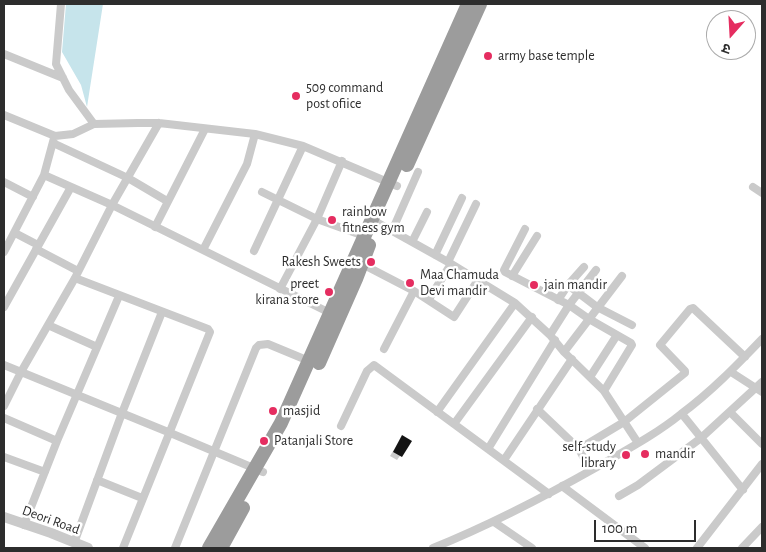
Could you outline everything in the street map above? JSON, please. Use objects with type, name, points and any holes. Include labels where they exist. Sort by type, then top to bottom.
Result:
[{"type":"highway","points":[[208,548],[259,471],[314,374],[362,264],[468,4]]},
{"type":"highway","points":[[221,548],[281,423],[364,236],[393,184],[480,4]]},
{"type":"street","points":[[61,4],[56,64],[69,90],[94,124]]},
{"type":"street","points":[[4,54],[63,78]]},
{"type":"street","points":[[4,115],[128,178],[167,201]]},
{"type":"street","points":[[54,140],[94,124],[159,123],[255,134],[303,146],[393,184]]},
{"type":"street","points":[[4,406],[21,372],[77,275],[112,205],[159,123]]},
{"type":"street","points":[[155,227],[205,128]]},
{"type":"street","points":[[203,250],[247,164],[255,134]]},
{"type":"street","points":[[4,252],[44,175],[54,140]]},
{"type":"street","points":[[254,251],[303,146]]},
{"type":"street","points":[[280,289],[317,218],[342,161]]},
{"type":"street","points":[[392,231],[418,172]]},
{"type":"street","points":[[44,175],[112,205],[330,313]]},
{"type":"street","points":[[4,182],[33,197]]},
{"type":"street","points":[[4,307],[71,187]]},
{"type":"street","points":[[752,187],[762,193]]},
{"type":"street","points":[[262,192],[317,218],[364,236]]},
{"type":"street","points":[[435,255],[462,198]]},
{"type":"street","points":[[428,299],[449,263],[476,204]]},
{"type":"street","points":[[412,242],[427,212]]},
{"type":"street","points":[[378,223],[478,280],[515,303],[532,317],[604,391],[638,443]]},
{"type":"street","points":[[525,229],[504,270],[569,305],[589,319],[631,342],[632,345],[604,391]]},
{"type":"street","points":[[15,234],[77,275],[119,296],[208,329],[210,332],[168,432],[123,548]]},
{"type":"street","points":[[512,276],[537,236]]},
{"type":"street","points":[[362,264],[414,291],[454,316],[478,280]]},
{"type":"street","points":[[558,300],[584,266]]},
{"type":"street","points":[[488,449],[553,338],[569,305],[596,270]]},
{"type":"street","points":[[564,352],[622,276]]},
{"type":"street","points":[[568,285],[597,307],[632,325]]},
{"type":"street","points":[[384,349],[414,291]]},
{"type":"street","points":[[24,525],[57,440],[119,296]]},
{"type":"street","points":[[436,412],[515,303]]},
{"type":"street","points":[[579,449],[624,422],[685,373],[660,346],[690,309],[693,308],[745,357]]},
{"type":"street","points":[[74,543],[162,312]]},
{"type":"street","points":[[454,424],[532,317]]},
{"type":"street","points":[[48,325],[97,347]]},
{"type":"street","points":[[590,377],[617,335]]},
{"type":"street","points":[[433,548],[494,522],[549,494],[638,443],[682,414],[731,372],[762,339]]},
{"type":"street","points":[[175,548],[256,348],[259,345],[268,344],[309,361]]},
{"type":"street","points":[[504,460],[572,359]]},
{"type":"street","points":[[4,365],[259,471]]},
{"type":"street","points":[[342,426],[367,371],[372,365],[377,366],[436,412],[549,494]]},
{"type":"street","points":[[731,372],[759,391]]},
{"type":"street","points":[[619,496],[638,485],[701,438],[730,412],[759,391],[762,382]]},
{"type":"street","points":[[537,409],[579,449],[590,470]]},
{"type":"street","points":[[730,412],[762,444]]},
{"type":"street","points":[[682,414],[743,490]]},
{"type":"street","points":[[4,418],[57,440]]},
{"type":"street","points":[[4,457],[45,472]]},
{"type":"street","points":[[697,548],[762,464]]},
{"type":"street","points":[[97,480],[142,498]]},
{"type":"street","points":[[562,486],[646,548]]},
{"type":"street","name":"Deori Road","points":[[4,517],[88,548]]},
{"type":"street","points":[[494,522],[532,548]]},
{"type":"street","points":[[742,548],[762,526]]},
{"type":"water","points":[[66,4],[103,4],[87,107],[81,85],[62,52]]},
{"type":"building","points":[[402,435],[412,441],[402,457],[393,452]]},
{"type":"place","name":"army base temple","points":[[488,56]]},
{"type":"place","name":"509 command post ofiice","points":[[296,96]]},
{"type":"place","name":"rainbow fitness gym","points":[[332,220]]},
{"type":"place","name":"Rakesh Sweets","points":[[371,262]]},
{"type":"place","name":"Maa Chamuda Devi mandir","points":[[410,283]]},
{"type":"place","name":"jain mandir","points":[[534,285]]},
{"type":"place","name":"preet kirana store","points":[[329,292]]},
{"type":"place","name":"masjid","points":[[273,411]]},
{"type":"place","name":"Patanjali Store","points":[[264,441]]},
{"type":"place","name":"mandir","points":[[645,454]]},
{"type":"place","name":"self-study library","points":[[626,455]]}]
